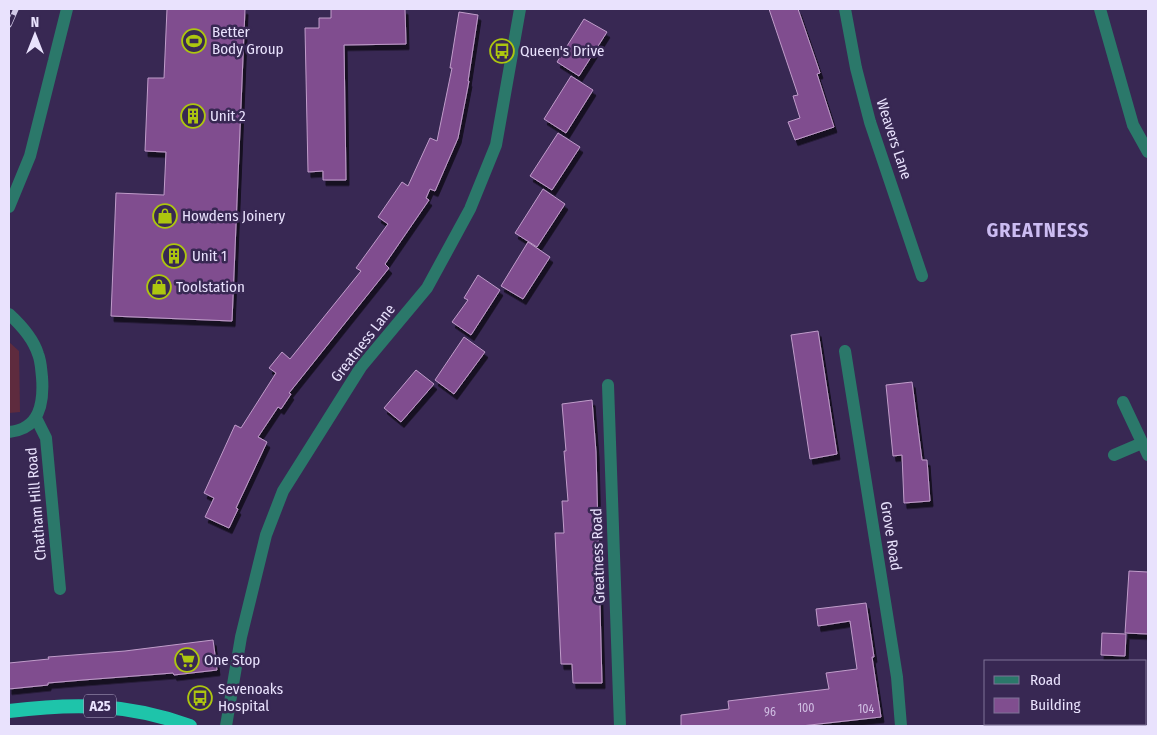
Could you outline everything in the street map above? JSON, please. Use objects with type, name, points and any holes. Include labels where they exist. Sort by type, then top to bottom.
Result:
[{"type":"highway","name":"A25","points":[[9,710],[76,706],[125,708],[190,726]]},
{"type":"street","points":[[9,207],[30,156],[67,9]]},
{"type":"street","name":"Greatness Lane","points":[[226,726],[243,628],[266,534],[283,491],[362,367],[427,288],[470,209],[496,145],[520,9]]},
{"type":"street","name":"Weavers Lane","points":[[845,9],[856,68],[870,122],[922,276]]},
{"type":"street","points":[[1100,9],[1134,125],[1148,152]]},
{"type":"street","points":[[9,314],[30,338],[39,358],[42,397],[36,418]]},
{"type":"street","name":"Grove Road","points":[[844,351],[897,677],[901,726]]},
{"type":"street","name":"Greatness Road","points":[[608,385],[620,726]]},
{"type":"street","points":[[1122,402],[1148,455]]},
{"type":"street","name":"Chatham Hill Road","points":[[9,432],[26,426],[36,418],[46,438],[60,589]]},
{"type":"street","points":[[1114,455],[1142,443]]},
{"type":"shaded area","points":[[9,342],[19,351],[20,412],[9,413]]},
{"type":"building","points":[[167,9],[245,9],[232,321],[111,316],[116,193],[164,195],[166,152],[145,151],[148,78],[164,78]]},
{"type":"building","points":[[331,9],[405,9],[406,44],[344,45],[346,180],[323,180],[323,171],[308,172],[305,28],[319,28],[319,18],[331,18]]},
{"type":"building","points":[[769,9],[798,9],[820,73],[817,74],[834,127],[795,140],[788,122],[800,118],[793,96],[798,95]]},
{"type":"building","points":[[459,12],[478,15],[469,81],[458,138],[435,191],[430,189],[426,198],[429,200],[385,264],[389,268],[289,393],[291,394],[281,409],[278,407],[258,437],[267,442],[236,508],[238,509],[229,528],[205,517],[214,498],[204,493],[235,425],[241,428],[276,373],[269,368],[282,352],[290,359],[361,271],[356,268],[388,224],[378,217],[402,182],[408,186],[430,138],[437,141],[452,68],[450,68]]},
{"type":"building","points":[[584,19],[607,32],[579,76],[557,62]]},
{"type":"building","points":[[571,76],[593,90],[566,133],[544,119]]},
{"type":"building","points":[[558,133],[580,147],[552,190],[530,176]]},
{"type":"building","points":[[543,189],[565,204],[537,247],[515,233]]},
{"type":"building","points":[[528,242],[550,257],[523,299],[501,286]]},
{"type":"building","points":[[478,275],[500,290],[471,335],[452,322],[468,300],[464,298]]},
{"type":"building","points":[[818,331],[837,454],[810,459],[791,335]]},
{"type":"building","points":[[464,337],[485,352],[454,394],[435,380]]},
{"type":"building","points":[[416,370],[434,384],[401,422],[384,408]]},
{"type":"building","points":[[912,382],[922,460],[927,460],[930,501],[904,503],[902,455],[893,456],[886,385]]},
{"type":"building","points":[[592,400],[596,452],[602,683],[573,683],[572,664],[561,664],[555,533],[564,533],[562,501],[568,501],[562,404]]},
{"type":"building","points":[[1129,571],[1148,572],[1148,634],[1125,633]]},
{"type":"building","points":[[866,603],[881,717],[801,726],[681,726],[681,715],[729,709],[728,701],[829,689],[826,673],[857,669],[850,621],[818,626],[816,609]]},
{"type":"building","points":[[1102,633],[1126,634],[1125,656],[1101,655]]},
{"type":"building","points":[[213,640],[217,670],[174,675],[173,673],[48,683],[48,685],[9,689],[9,663],[49,659],[48,657],[125,651]]},
{"type":"railway","points":[[9,25],[16,9]]},
{"type":"place","name":"Better Body Group","points":[[194,41]]},
{"type":"place","name":"Queen's Drive","points":[[502,51]]},
{"type":"place","name":"Unit 2","points":[[193,116]]},
{"type":"place","name":"Howdens Joinery","points":[[165,216]]},
{"type":"place","name":"Unit 1","points":[[174,256]]},
{"type":"place","name":"Toolstation","points":[[159,287]]},
{"type":"place","name":"One Stop","points":[[187,660]]},
{"type":"place","name":"Sevenoaks Hospital","points":[[200,698]]},
{"type":"district","name":"GREATNESS","points":[[1038,230]]}]
